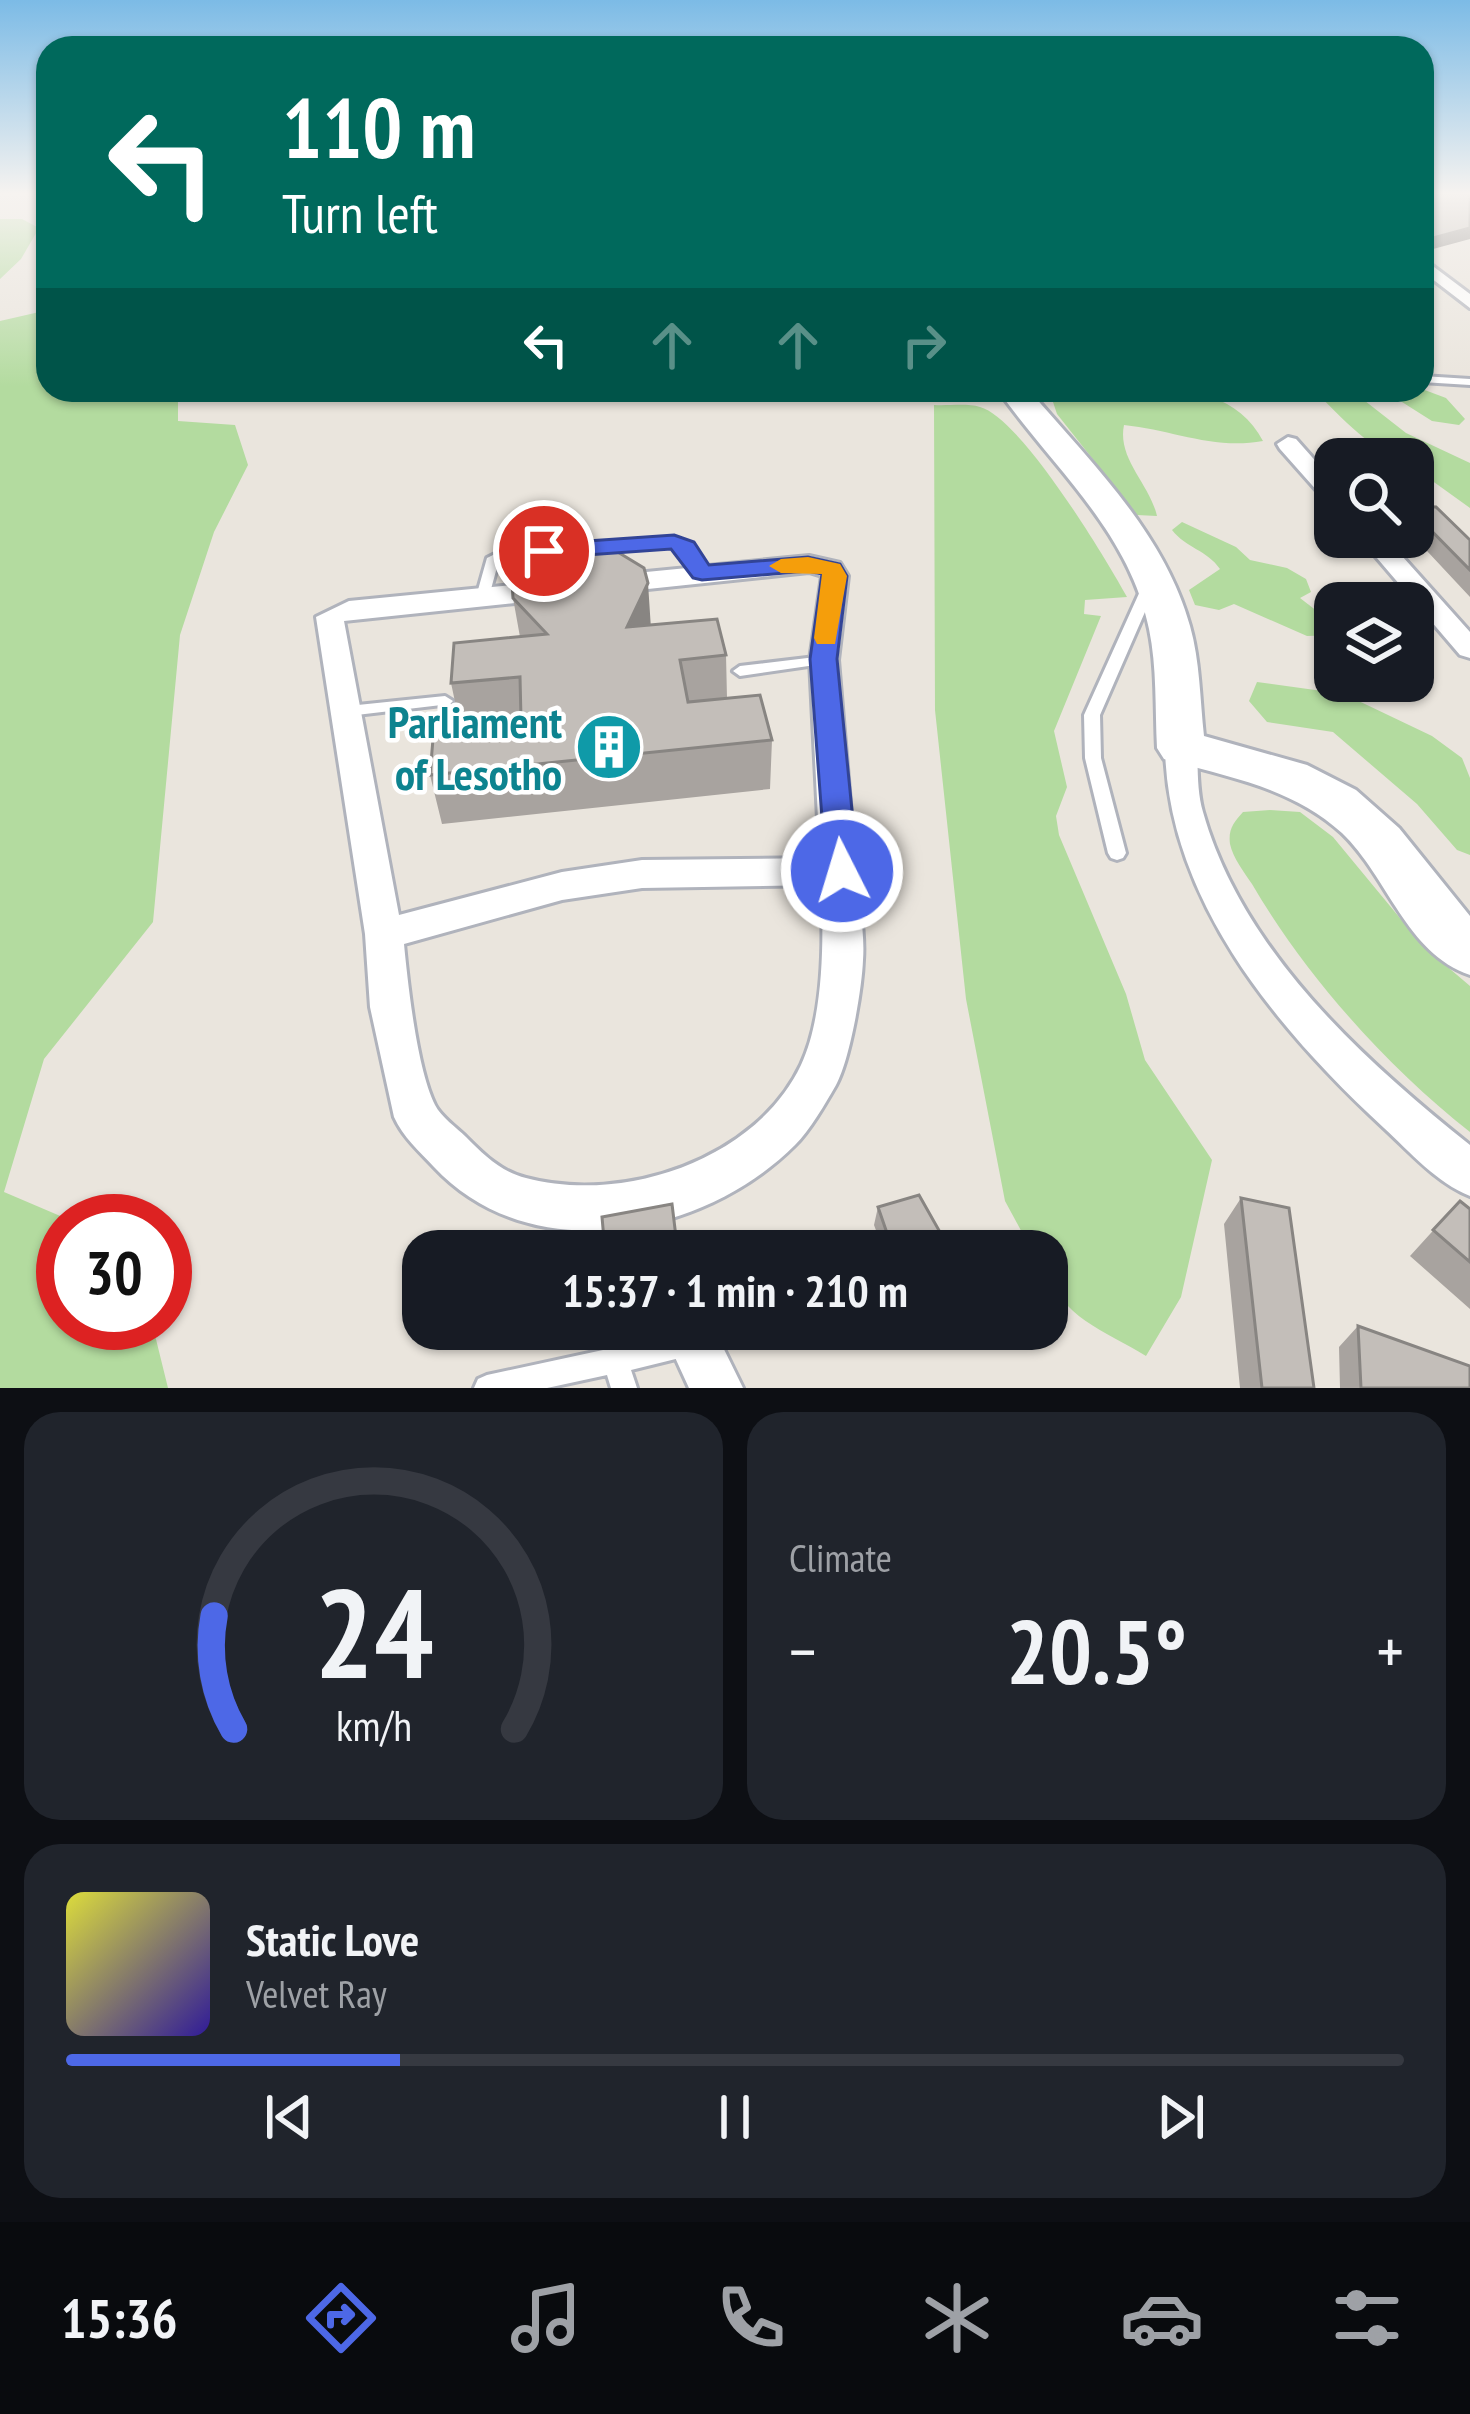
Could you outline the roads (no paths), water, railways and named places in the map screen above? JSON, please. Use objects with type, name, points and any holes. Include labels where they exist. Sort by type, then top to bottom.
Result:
[{"type":"street","points":[[1434,273],[1470,303]]},
{"type":"street","points":[[1023,402],[1117,520],[1153,579],[1170,627],[1184,808],[1204,867],[1240,930],[1339,1057],[1470,1174]]},
{"type":"street","points":[[1288,444],[1314,473]]},
{"type":"street","points":[[1390,558],[1470,649]]},
{"type":"street","points":[[808,564],[831,569],[835,576],[824,659],[842,871],[844,960],[821,1071],[781,1129],[723,1173],[652,1205],[584,1211],[518,1200],[474,1177],[416,1117],[390,1006],[384,934],[330,616],[349,609],[808,564]]},
{"type":"street","points":[[1181,748],[1265,766],[1306,782],[1345,806],[1382,842],[1430,913],[1470,951]]},
{"type":"street","points":[[384,934],[562,886],[642,874],[842,871]]},
{"type":"street","points":[[697,1350],[717,1388]]},
{"type":"lane","points":[[1434,380],[1470,382]]},
{"type":"lane","points":[[1117,853],[1093,758],[1093,716],[1153,579]]},
{"type":"lane","points":[[740,670],[824,659]]},
{"type":"lane","points":[[348,712],[445,701]]},
{"type":"lane","points":[[487,1388],[646,1350]]},
{"type":"lane","points":[[615,1360],[624,1388]]},
{"type":"place","name":"Parliament of Lesotho","points":[[609,747]]}]
